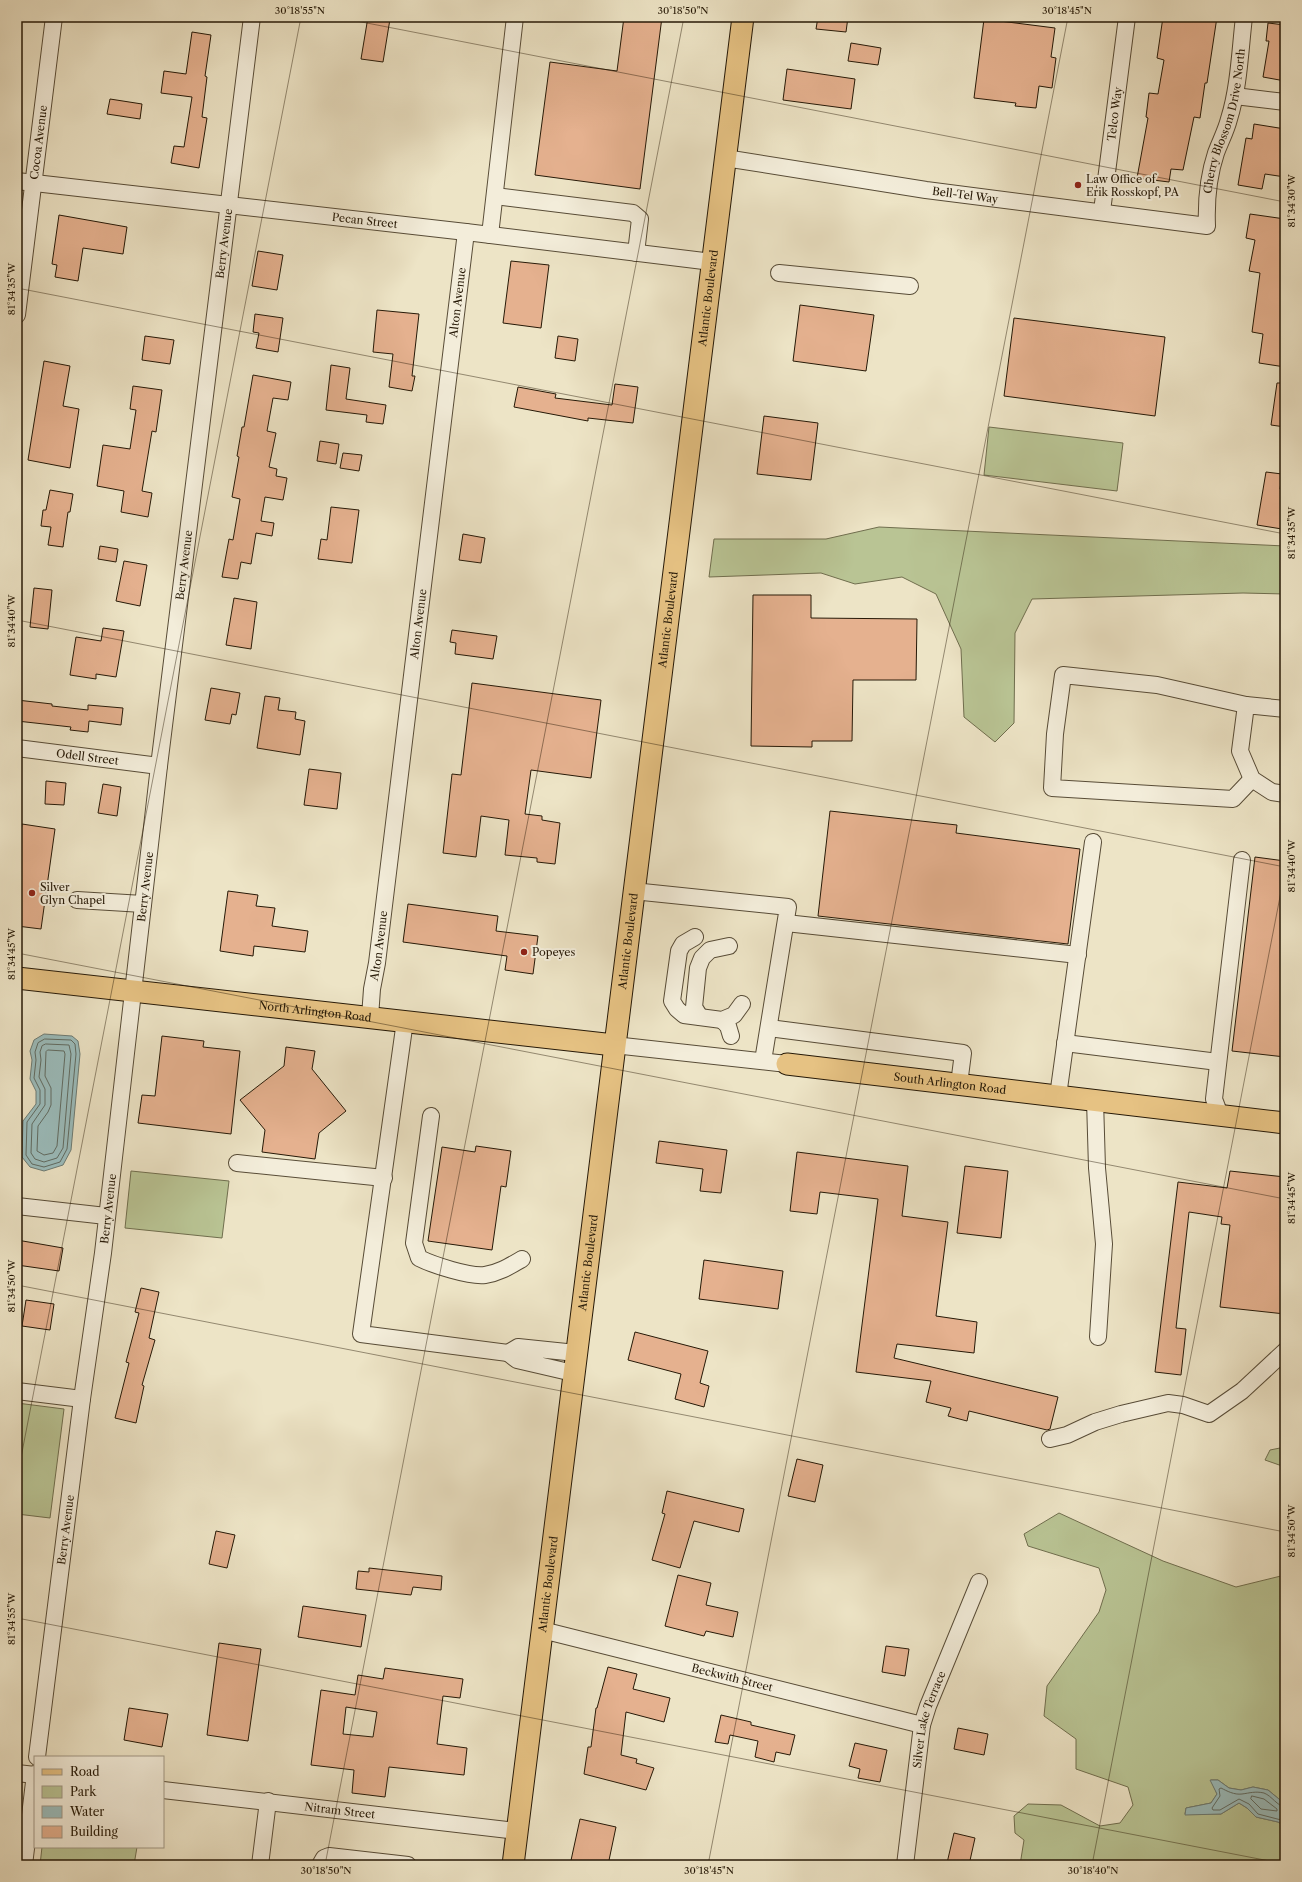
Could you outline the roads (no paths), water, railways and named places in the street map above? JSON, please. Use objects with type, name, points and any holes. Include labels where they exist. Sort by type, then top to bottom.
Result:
[{"type":"main road","name":"Atlantic Boulevard","points":[[513,1865],[573,1373],[743,17]]},
{"type":"main road","name":"North Arlington Road","points":[[17,978],[614,1044]]},
{"type":"main road","name":"South Arlington Road","points":[[787,1064],[1285,1123]]},
{"type":"street","name":"Cocoa Avenue","points":[[17,315],[54,17]]},
{"type":"street","name":"Berry Avenue","points":[[37,1756],[106,1216],[159,766],[252,17]]},
{"type":"street","points":[[490,235],[515,17]]},
{"type":"street","name":"Telco Way","points":[[1102,211],[1127,17]]},
{"type":"street","name":"Cherry Blossom Drive North","points":[[1207,226],[1206,201],[1216,154],[1229,120],[1235,96],[1244,17]]},
{"type":"street","points":[[1235,96],[1285,102]]},
{"type":"street","name":"Bell-Tel Way","points":[[725,158],[926,190],[1102,211],[1207,226]]},
{"type":"street","name":"Pecan Street","points":[[17,181],[466,232],[712,262]]},
{"type":"street","points":[[494,196],[633,212],[640,219],[636,253]]},
{"type":"street","name":"Alton Avenue","points":[[370,1017],[372,989],[377,964],[466,232]]},
{"type":"street","points":[[779,273],[910,286]]},
{"type":"street","points":[[1252,780],[1233,799],[1052,788],[1055,734],[1063,675],[1158,685],[1246,705],[1285,709]]},
{"type":"street","points":[[1246,705],[1240,751],[1252,780],[1272,792],[1285,794]]},
{"type":"street","name":"Odell Street","points":[[17,748],[159,766]]},
{"type":"street","points":[[1058,1096],[1093,842]]},
{"type":"street","points":[[1220,1115],[1214,1099],[1242,860]]},
{"type":"street","points":[[633,891],[788,907],[764,1061]]},
{"type":"street","points":[[77,900],[143,904]]},
{"type":"street","points":[[786,923],[1078,955]]},
{"type":"street","points":[[696,936],[684,944],[679,951],[672,1002],[684,1015],[722,1020],[734,1015],[742,1004]]},
{"type":"street","points":[[700,1017],[694,1007],[698,968],[702,958],[710,950],[729,946]]},
{"type":"street","points":[[722,1020],[728,1026],[731,1036]]},
{"type":"street","points":[[405,1021],[361,1334],[508,1353],[517,1360],[573,1373]]},
{"type":"street","points":[[769,1028],[963,1053],[958,1084]]},
{"type":"street","points":[[1065,1043],[1218,1062]]},
{"type":"street","name":"South Arlington Road","points":[[614,1044],[787,1064]]},
{"type":"street","points":[[1095,1100],[1096,1168],[1104,1244],[1098,1337]]},
{"type":"street","points":[[431,1116],[414,1243],[419,1258],[436,1266],[484,1275],[503,1270],[522,1259]]},
{"type":"street","points":[[237,1163],[384,1178]]},
{"type":"street","points":[[17,1206],[106,1216]]},
{"type":"street","points":[[508,1353],[518,1347],[576,1353]]},
{"type":"street","points":[[1050,1439],[1067,1434],[1095,1422],[1168,1403],[1209,1414],[1242,1391],[1285,1351]]},
{"type":"street","points":[[17,1391],[82,1399]]},
{"type":"street","name":"Silver Lake Terrace","points":[[905,1865],[922,1725],[928,1706],[978,1582]]},
{"type":"street","name":"Beckwith Street","points":[[542,1630],[922,1725]]},
{"type":"street","points":[[17,1773],[34,1775]]},
{"type":"street","points":[[24,1865],[34,1783]]},
{"type":"street","name":"Nitram Street","points":[[164,1790],[517,1832]]},
{"type":"street","points":[[260,1865],[268,1802]]},
{"type":"street","points":[[320,1865],[324,1858],[329,1856],[408,1865]]},
{"type":"water","points":[[44,1034],[72,1036],[78,1041],[80,1054],[71,1150],[63,1165],[44,1171],[30,1167],[22,1157],[23,1121],[36,1104],[36,1091],[30,1079],[32,1060],[30,1051],[34,1040]]},
{"type":"water","points":[[1210,1780],[1218,1780],[1229,1788],[1241,1790],[1253,1787],[1268,1790],[1285,1804],[1285,1826],[1278,1822],[1256,1817],[1247,1808],[1239,1803],[1221,1814],[1185,1815],[1186,1808],[1211,1803],[1217,1794]]},
{"type":"place","name":"Law Office of Erik Rosskopf, PA","points":[[1078,185]]},
{"type":"place","name":"Silver Glyn Chapel","points":[[32,893]]},
{"type":"place","name":"Popeyes","points":[[524,952]]}]
